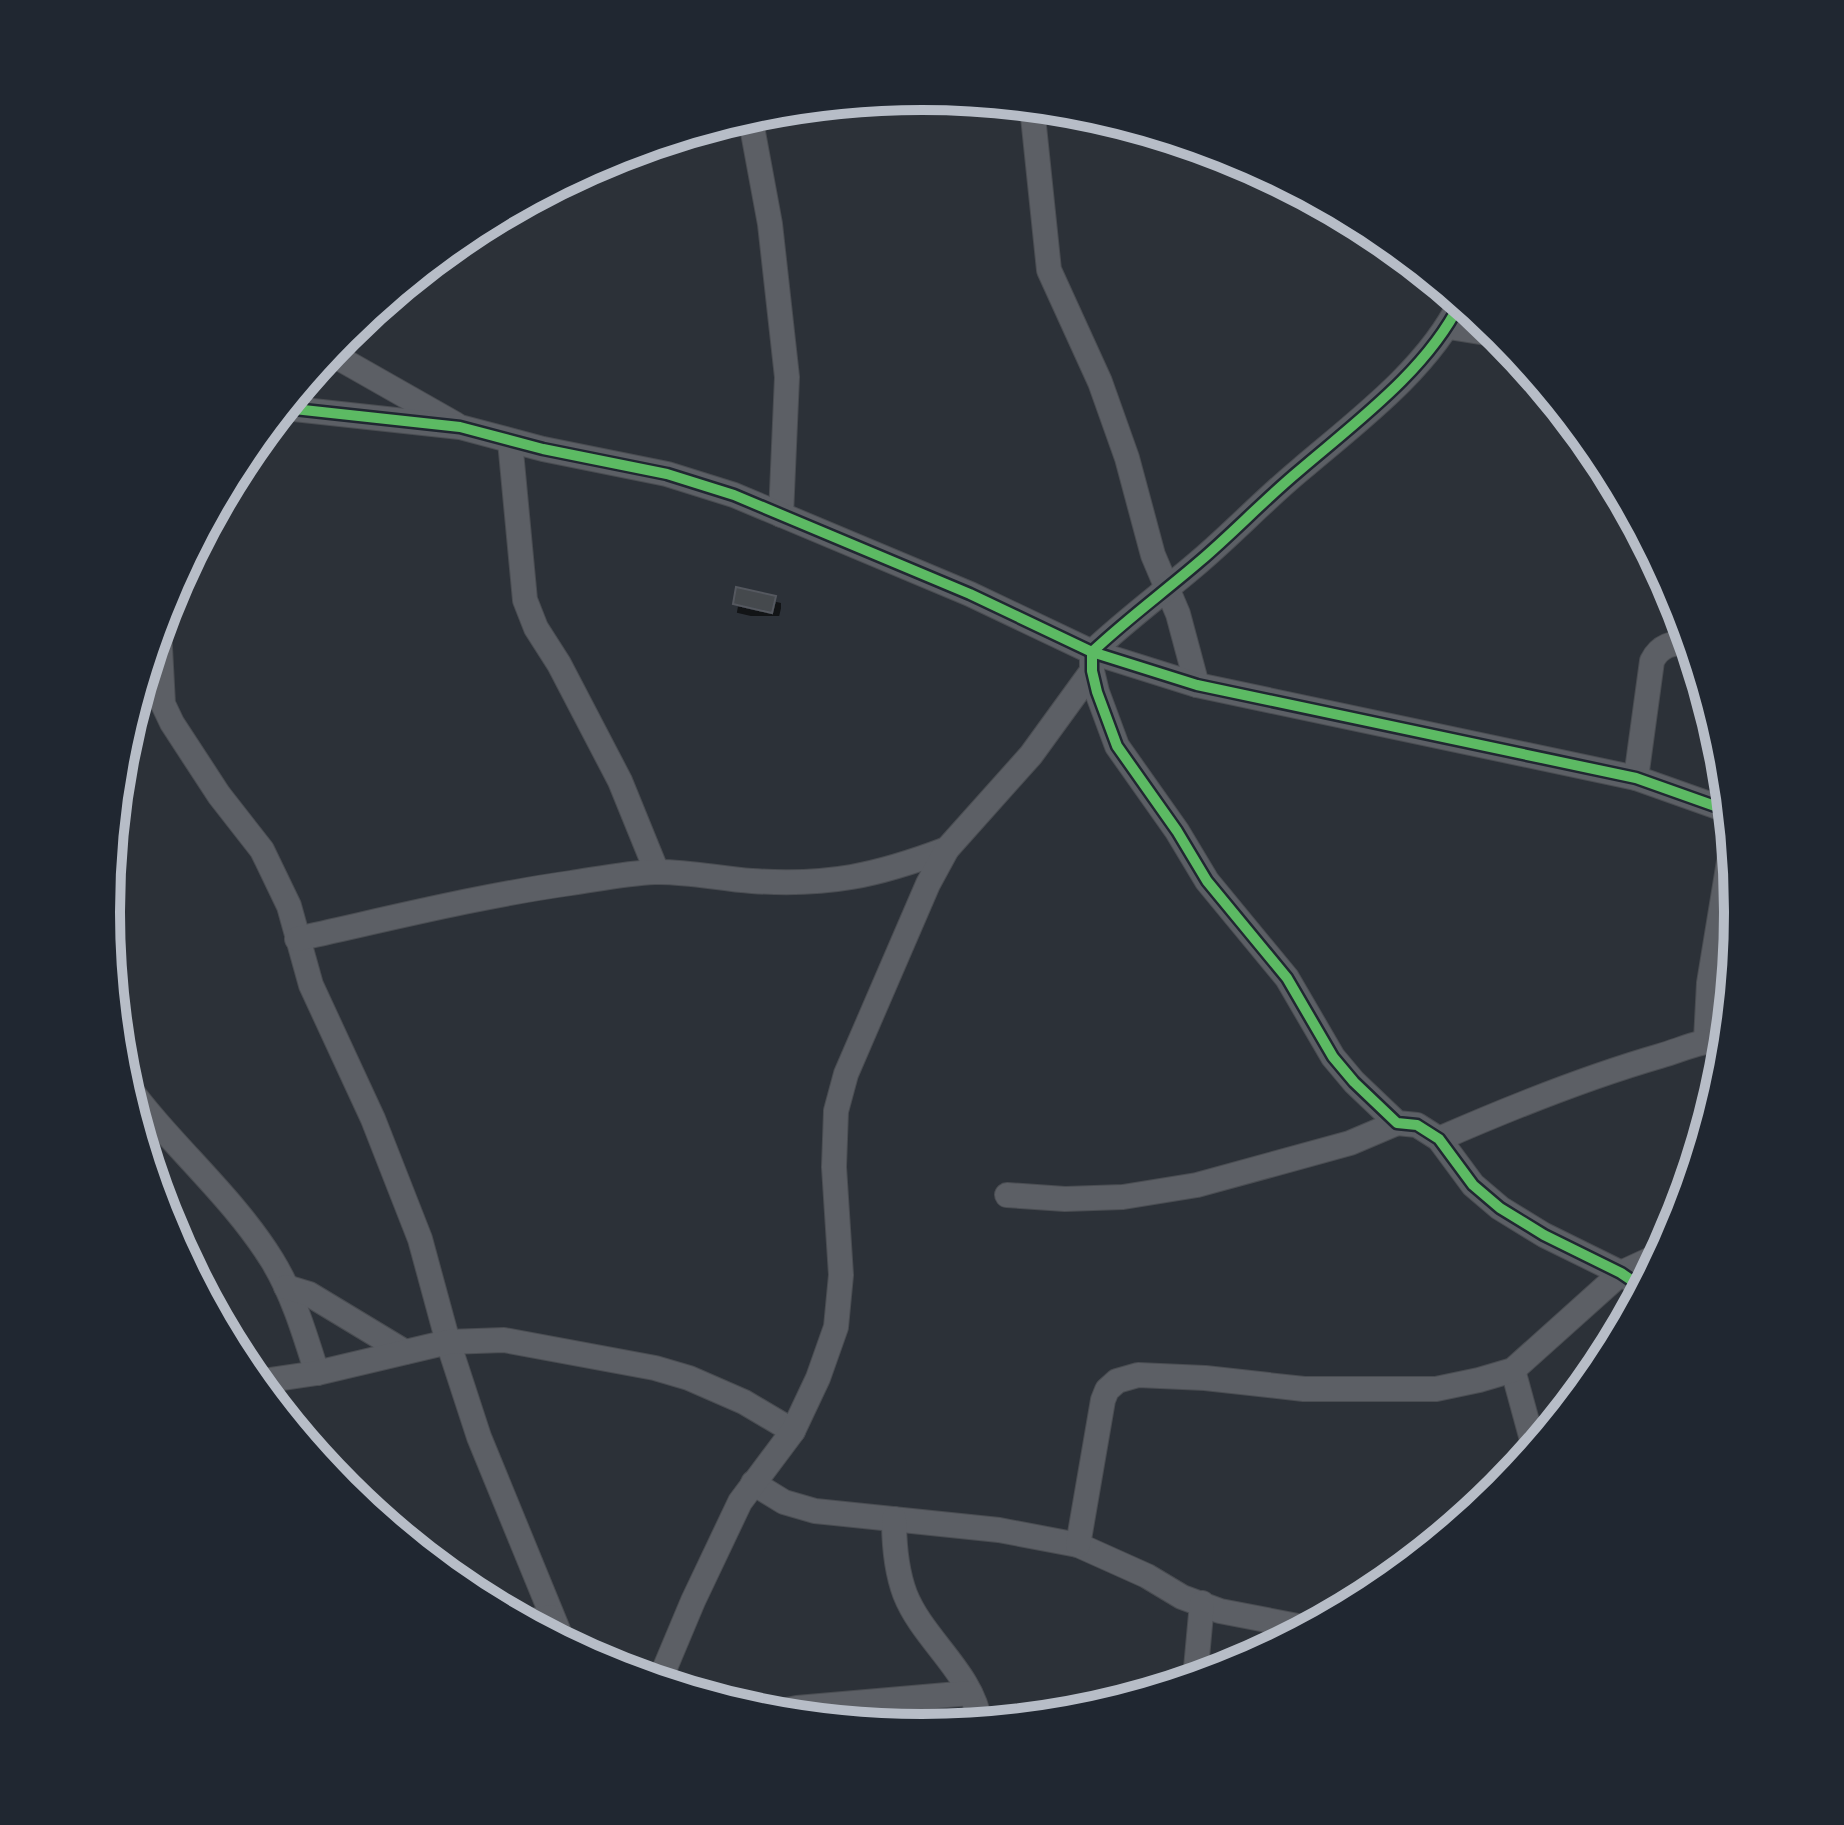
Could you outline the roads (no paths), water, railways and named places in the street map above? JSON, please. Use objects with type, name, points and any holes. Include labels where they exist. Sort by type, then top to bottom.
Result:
[{"type":"street","points":[[1033,118],[1049,270],[1104,394],[1166,589],[1178,614],[1197,685]]},
{"type":"street","points":[[752,128],[770,224],[787,377],[781,515]]},
{"type":"street","points":[[663,1672],[721,1541],[753,1483],[793,1431],[818,1378],[836,1327],[841,1275],[834,1167],[836,1111],[846,1074],[947,849],[1031,755],[1092,662],[1132,614],[1166,589],[1379,403],[1449,327],[1455,313]]},
{"type":"street","points":[[1449,327],[1474,331]]},
{"type":"street","points":[[341,359],[460,427]]},
{"type":"street","points":[[297,409],[460,427],[510,441],[667,474],[734,495],[970,594],[1092,662],[1636,778],[1718,807]]},
{"type":"street","points":[[510,441],[525,600],[536,628],[566,676],[620,781],[657,872]]},
{"type":"street","points":[[1636,778],[1652,661],[1657,651],[1670,643],[1677,643]]},
{"type":"street","points":[[161,660],[163,704],[172,723],[219,795],[262,850],[289,906],[311,985],[373,1119],[420,1239],[448,1342],[498,1489],[555,1626]]},
{"type":"street","points":[[1092,662],[1117,746],[1177,831],[1207,881],[1287,978],[1333,1057],[1376,1105],[1397,1123]]},
{"type":"street","points":[[297,939],[523,890],[657,872],[801,883],[837,880],[890,870],[947,849]]},
{"type":"street","points":[[890,870],[912,888],[920,904]]},
{"type":"street","points":[[1715,1033],[1709,983],[1724,894]]},
{"type":"street","points":[[1439,1139],[1527,1101],[1714,1041]]},
{"type":"street","points":[[144,1106],[240,1216],[272,1260],[286,1287],[317,1373]]},
{"type":"street","points":[[1007,1195],[1065,1199],[1123,1197],[1197,1185],[1350,1143],[1397,1123],[1417,1125],[1439,1139],[1473,1185],[1500,1208],[1544,1235],[1634,1282]]},
{"type":"street","points":[[1078,1545],[1103,1400],[1107,1390],[1117,1381],[1138,1375],[1205,1378],[1304,1389],[1436,1389],[1513,1370],[1621,1273],[1644,1262]]},
{"type":"street","points":[[286,1287],[309,1294],[405,1352]]},
{"type":"street","points":[[270,1380],[317,1373],[448,1342],[504,1340],[655,1368],[689,1378],[716,1389],[793,1431]]},
{"type":"street","points":[[1513,1370],[1531,1435]]},
{"type":"street","points":[[753,1483],[784,1502],[815,1511],[999,1530],[1078,1545],[1147,1576],[1182,1597],[1220,1611],[1291,1625]]},
{"type":"street","points":[[894,1519],[895,1551],[905,1596],[970,1693],[979,1713]]},
{"type":"street","points":[[1196,1666],[1202,1603]]},
{"type":"street","points":[[543,1619],[551,1617]]},
{"type":"street","points":[[810,1707],[970,1693]]}]
